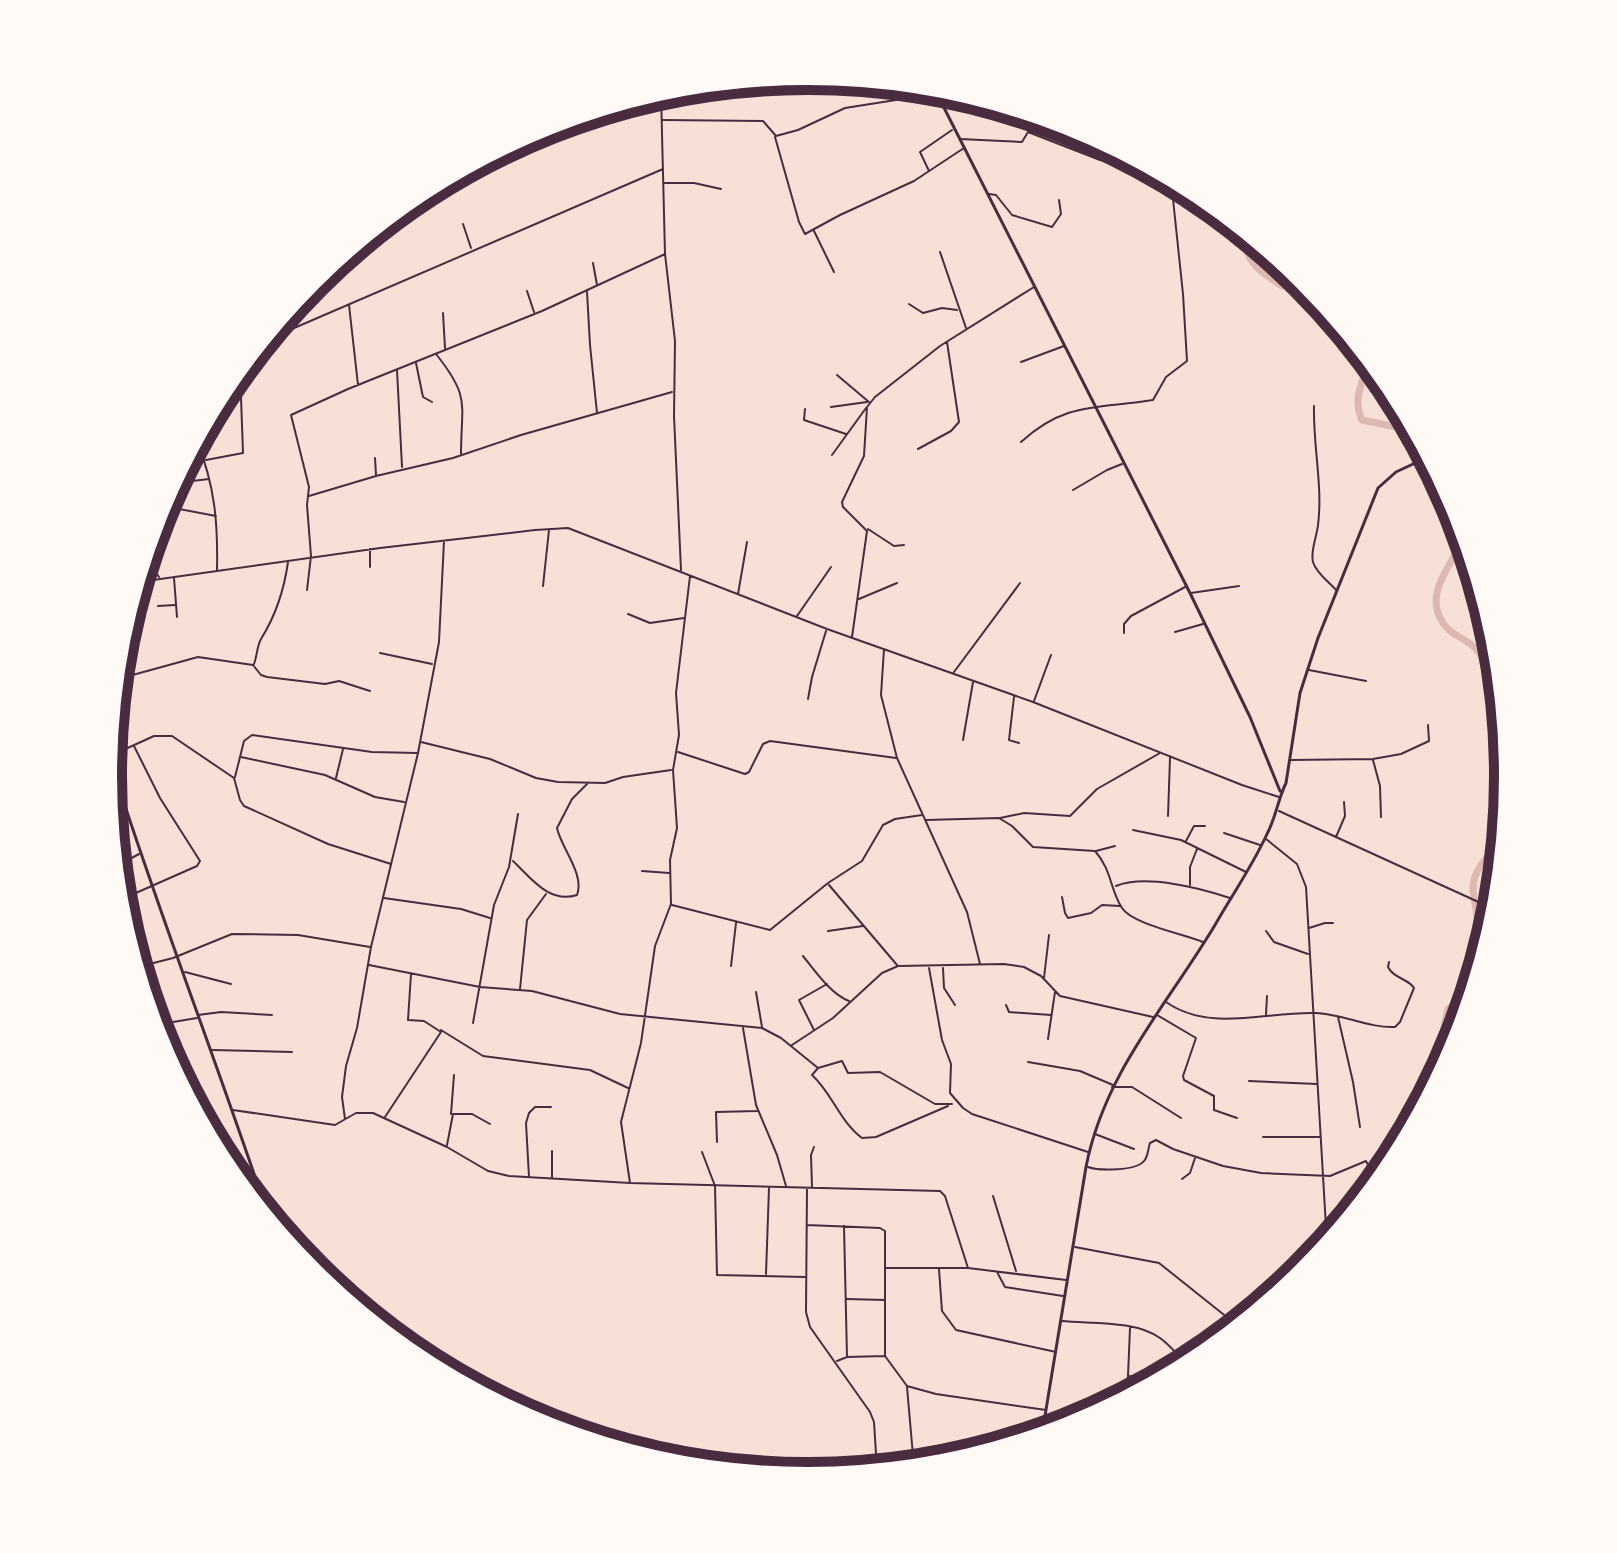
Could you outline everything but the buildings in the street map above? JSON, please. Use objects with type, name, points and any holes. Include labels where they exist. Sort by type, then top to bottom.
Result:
[{"type":"street","points":[[775,136],[798,130],[845,108],[910,98]]},
{"type":"street","points":[[941,103],[1187,586],[1250,717],[1281,795]]},
{"type":"street","points":[[661,106],[665,254],[673,318],[681,571]]},
{"type":"street","points":[[662,120],[763,121],[768,124],[775,136],[805,234],[930,172],[964,148]]},
{"type":"street","points":[[960,139],[1022,142],[1030,126]]},
{"type":"street","points":[[930,172],[920,152],[955,129]]},
{"type":"street","points":[[1028,132],[1096,159],[1112,161]]},
{"type":"street","points":[[286,331],[663,169]]},
{"type":"street","points":[[663,183],[694,183],[721,189]]},
{"type":"street","points":[[987,193],[996,195],[1012,215],[1052,227],[1061,214],[1059,200]]},
{"type":"street","points":[[1021,442],[1049,420],[1069,411],[1094,405],[1153,400],[1166,377],[1187,361],[1173,195]]},
{"type":"street","points":[[463,224],[472,250]]},
{"type":"street","points":[[814,230],[834,272]]},
{"type":"street","points":[[940,252],[966,329]]},
{"type":"street","points":[[307,590],[311,556],[305,462],[291,415],[587,291],[665,254]]},
{"type":"street","points":[[593,263],[597,286]]},
{"type":"street","points":[[831,407],[869,402],[947,341],[1034,287]]},
{"type":"street","points":[[527,291],[535,313]]},
{"type":"street","points":[[587,291],[597,413]]},
{"type":"street","points":[[349,304],[358,385]]},
{"type":"street","points":[[909,304],[923,313],[942,308],[958,310]]},
{"type":"street","points":[[443,313],[445,349]]},
{"type":"street","points":[[918,449],[951,431],[959,422],[947,341]]},
{"type":"street","points":[[1021,362],[1064,346]]},
{"type":"street","points":[[436,353],[462,393],[461,455]]},
{"type":"street","points":[[415,361],[423,397],[432,402]]},
{"type":"street","points":[[397,369],[402,469]]},
{"type":"street","points":[[837,375],[869,402]]},
{"type":"street","points":[[205,461],[243,453],[241,391]]},
{"type":"street","points":[[308,496],[674,392]]},
{"type":"street","points":[[832,455],[869,402]]},
{"type":"street","points":[[1314,406],[1313,434],[1321,496],[1312,560],[1338,592]]},
{"type":"street","points":[[867,407],[864,456],[842,504],[867,529],[894,546],[904,545]]},
{"type":"street","points":[[805,409],[804,420],[847,435]]},
{"type":"street","points":[[202,455],[218,516],[217,570]]},
{"type":"street","points":[[375,458],[376,476]]},
{"type":"street","points":[[1044,1421],[1089,1152],[1112,1086],[1266,838],[1286,783],[1300,693],[1327,613],[1378,488],[1396,472],[1418,462]]},
{"type":"street","points":[[1073,490],[1123,463]]},
{"type":"street","points":[[189,481],[210,479]]},
{"type":"street","points":[[177,508],[218,516]]},
{"type":"street","points":[[543,586],[549,528]]},
{"type":"street","points":[[151,580],[311,556],[568,528],[827,629],[1281,795]]},
{"type":"street","points":[[852,638],[867,529]]},
{"type":"street","points":[[345,1120],[342,1090],[371,947],[418,753],[440,633],[444,541]]},
{"type":"street","points":[[737,595],[747,542]]},
{"type":"street","points":[[370,549],[370,567]]},
{"type":"street","points":[[253,665],[260,642],[281,602],[288,560]]},
{"type":"street","points":[[796,617],[831,567]]},
{"type":"street","points":[[154,570],[160,579]]},
{"type":"street","points":[[630,1183],[620,1127],[641,1043],[655,946],[671,904],[671,857],[677,828],[673,770],[678,752],[676,693],[690,575]]},
{"type":"street","points":[[174,577],[177,617]]},
{"type":"street","points":[[858,600],[897,583]]},
{"type":"street","points":[[953,673],[1020,583]]},
{"type":"street","points":[[1124,633],[1124,624],[1131,616],[1187,586]]},
{"type":"street","points":[[1190,593],[1239,586]]},
{"type":"street","points":[[158,606],[176,605]]},
{"type":"street","points":[[628,614],[650,623],[684,618]]},
{"type":"street","points":[[1175,632],[1205,624]]},
{"type":"street","points":[[808,699],[827,629]]},
{"type":"street","points":[[884,648],[881,695],[897,758],[970,922],[980,966]]},
{"type":"street","points":[[380,653],[433,664]]},
{"type":"street","points":[[1033,702],[1051,655]]},
{"type":"street","points":[[130,676],[198,657],[253,665],[267,677],[325,684],[338,680],[370,691]]},
{"type":"street","points":[[1308,670],[1366,681]]},
{"type":"street","points":[[963,740],[973,680]]},
{"type":"street","points":[[1015,696],[1009,740],[1019,743]]},
{"type":"street","points":[[1289,761],[1373,759],[1401,754],[1428,743],[1428,725]]},
{"type":"street","points":[[123,751],[159,735],[172,736],[234,778]]},
{"type":"street","points":[[392,864],[328,844],[244,806],[234,778],[246,738],[252,735],[372,752],[418,753]]},
{"type":"street","points":[[420,741],[502,763],[536,778],[558,782],[605,783],[623,777],[673,770]]},
{"type":"street","points":[[678,752],[745,774],[749,772],[763,744],[770,741],[897,758]]},
{"type":"street","points":[[133,745],[160,798],[199,859],[197,866],[133,895]]},
{"type":"street","points":[[335,779],[344,746]]},
{"type":"street","points":[[925,820],[999,818],[1024,813],[1070,816],[1088,796],[1106,783],[1161,753]]},
{"type":"street","points":[[1168,816],[1170,756]]},
{"type":"street","points":[[240,757],[335,779],[375,797],[406,802]]},
{"type":"street","points":[[1373,759],[1380,786],[1381,817]]},
{"type":"street","points":[[511,859],[547,893],[573,898],[579,893],[577,878],[557,829],[572,799],[589,782]]},
{"type":"street","points":[[122,798],[151,888],[184,971],[258,1186]]},
{"type":"street","points":[[1336,838],[1345,816],[1344,802]]},
{"type":"street","points":[[1278,810],[1422,878],[1483,903]]},
{"type":"street","points":[[473,1023],[495,899],[511,859],[518,814]]},
{"type":"street","points":[[671,904],[770,930],[866,857],[883,825],[895,819],[922,815]]},
{"type":"street","points":[[999,818],[1033,847],[1086,848],[1095,851],[1103,860],[1121,906],[1134,918],[1204,942]]},
{"type":"street","points":[[1185,842],[1194,826],[1205,826]]},
{"type":"street","points":[[1133,830],[1185,842],[1246,872]]},
{"type":"street","points":[[1224,833],[1261,845]]},
{"type":"street","points":[[1266,838],[1293,859],[1300,868],[1306,887],[1327,1227]]},
{"type":"street","points":[[1095,851],[1115,846]]},
{"type":"street","points":[[1190,888],[1190,867],[1197,848]]},
{"type":"street","points":[[127,861],[140,854]]},
{"type":"street","points":[[642,871],[670,874]]},
{"type":"street","points":[[1115,887],[1131,880],[1190,888],[1230,898]]},
{"type":"street","points":[[828,883],[898,966]]},
{"type":"street","points":[[520,990],[527,920],[547,893]]},
{"type":"street","points":[[1062,897],[1068,918],[1091,913],[1102,905],[1121,906]]},
{"type":"street","points":[[384,898],[461,909],[491,918]]},
{"type":"street","points":[[731,966],[736,923]]},
{"type":"street","points":[[1308,928],[1333,923]]},
{"type":"street","points":[[828,931],[864,925]]},
{"type":"street","points":[[1266,931],[1279,944],[1309,954]]},
{"type":"street","points":[[148,964],[178,956],[225,936],[240,934],[298,935],[371,947]]},
{"type":"street","points":[[1044,978],[1049,935]]},
{"type":"street","points":[[803,956],[827,984],[850,1001]]},
{"type":"street","points":[[1165,1001],[1178,1010],[1196,1016],[1266,1017],[1313,1013],[1397,1027],[1414,988],[1413,984],[1391,973],[1389,962]]},
{"type":"street","points":[[369,965],[480,987],[520,990],[620,1014],[762,1028],[818,1068]]},
{"type":"street","points":[[791,1046],[833,1018],[882,973],[898,966],[1012,965],[1032,970],[1062,996],[1155,1016],[1196,1037],[1183,1078],[1214,1096],[1214,1110],[1237,1118]]},
{"type":"street","points":[[928,966],[942,1040],[951,1064],[949,1091],[957,1102],[972,1114],[1089,1152]]},
{"type":"street","points":[[944,967],[944,988],[955,1005]]},
{"type":"street","points":[[184,971],[231,984]]},
{"type":"street","points":[[411,972],[408,1020],[424,1021],[483,1056],[590,1070],[629,1089]]},
{"type":"street","points":[[814,1031],[799,1000],[827,984]]},
{"type":"street","points":[[1048,1039],[1055,991]]},
{"type":"street","points":[[756,992],[762,1028]]},
{"type":"street","points":[[1266,1017],[1267,996]]},
{"type":"street","points":[[1006,1005],[1009,1012],[1051,1015]]},
{"type":"street","points":[[168,1022],[221,1012],[272,1015]]},
{"type":"street","points":[[1338,1016],[1360,1127]]},
{"type":"street","points":[[743,1027],[758,1111],[777,1155],[786,1187]]},
{"type":"street","points":[[384,1118],[441,1030]]},
{"type":"street","points":[[211,1051],[292,1052]]},
{"type":"street","points":[[952,1104],[935,1104],[880,1072],[848,1073],[842,1061],[818,1068],[812,1075],[853,1131],[865,1139],[957,1102]]},
{"type":"street","points":[[1028,1062],[1080,1071],[1112,1086],[1132,1087],[1181,1118]]},
{"type":"street","points":[[447,1147],[454,1075]]},
{"type":"street","points":[[1249,1081],[1318,1084]]},
{"type":"street","points":[[529,1177],[527,1119],[535,1107],[551,1107]]},
{"type":"street","points":[[233,1110],[322,1124],[339,1124],[361,1112],[384,1118],[447,1147],[488,1171],[509,1176],[630,1183],[942,1192],[968,1268]]},
{"type":"street","points":[[717,1142],[716,1112],[758,1111]]},
{"type":"street","points":[[451,1115],[472,1114],[490,1124]]},
{"type":"street","points":[[1094,1134],[1134,1149]]},
{"type":"street","points":[[1263,1137],[1322,1137]]},
{"type":"street","points":[[1086,1167],[1102,1172],[1138,1166],[1146,1159],[1149,1145],[1154,1140],[1196,1157],[1249,1171],[1334,1175],[1366,1161],[1371,1169]]},
{"type":"street","points":[[814,1147],[807,1225],[806,1312],[810,1327],[870,1412],[874,1422],[876,1459]]},
{"type":"street","points":[[552,1151],[552,1179]]},
{"type":"street","points":[[702,1152],[715,1186],[717,1275],[806,1277]]},
{"type":"street","points":[[1182,1179],[1190,1173],[1196,1157]]},
{"type":"street","points":[[247,1171],[253,1171]]},
{"type":"street","points":[[766,1276],[769,1187]]},
{"type":"street","points":[[993,1196],[1016,1272]]},
{"type":"street","points":[[807,1225],[885,1231],[885,1356],[907,1386],[913,1455]]},
{"type":"street","points":[[844,1226],[847,1357]]},
{"type":"street","points":[[1073,1247],[1159,1263],[1229,1319]]},
{"type":"street","points":[[885,1268],[968,1268],[1068,1280]]},
{"type":"street","points":[[939,1268],[942,1311],[956,1330],[1056,1352]]},
{"type":"street","points":[[996,1271],[1001,1285],[1005,1287],[1065,1296]]},
{"type":"street","points":[[846,1299],[886,1300]]},
{"type":"street","points":[[1061,1321],[1130,1327],[1160,1338],[1177,1355]]},
{"type":"street","points":[[1127,1384],[1130,1327]]},
{"type":"street","points":[[836,1361],[847,1357],[885,1356]]},
{"type":"street","points":[[1128,1376],[1139,1378]]},
{"type":"street","points":[[907,1386],[936,1394],[1046,1410]]},
{"type":"waterway","points":[[1247,249],[1261,271],[1282,286],[1288,285]]},
{"type":"waterway","points":[[1365,375],[1358,397],[1362,420],[1400,428]]},
{"type":"waterway","points":[[1457,551],[1438,589],[1437,612],[1446,627],[1477,650],[1485,664]]},
{"type":"waterway","points":[[1476,935],[1473,884],[1478,870],[1490,854]]},
{"type":"waterway","points":[[1440,1046],[1448,1009],[1457,1002]]}]
